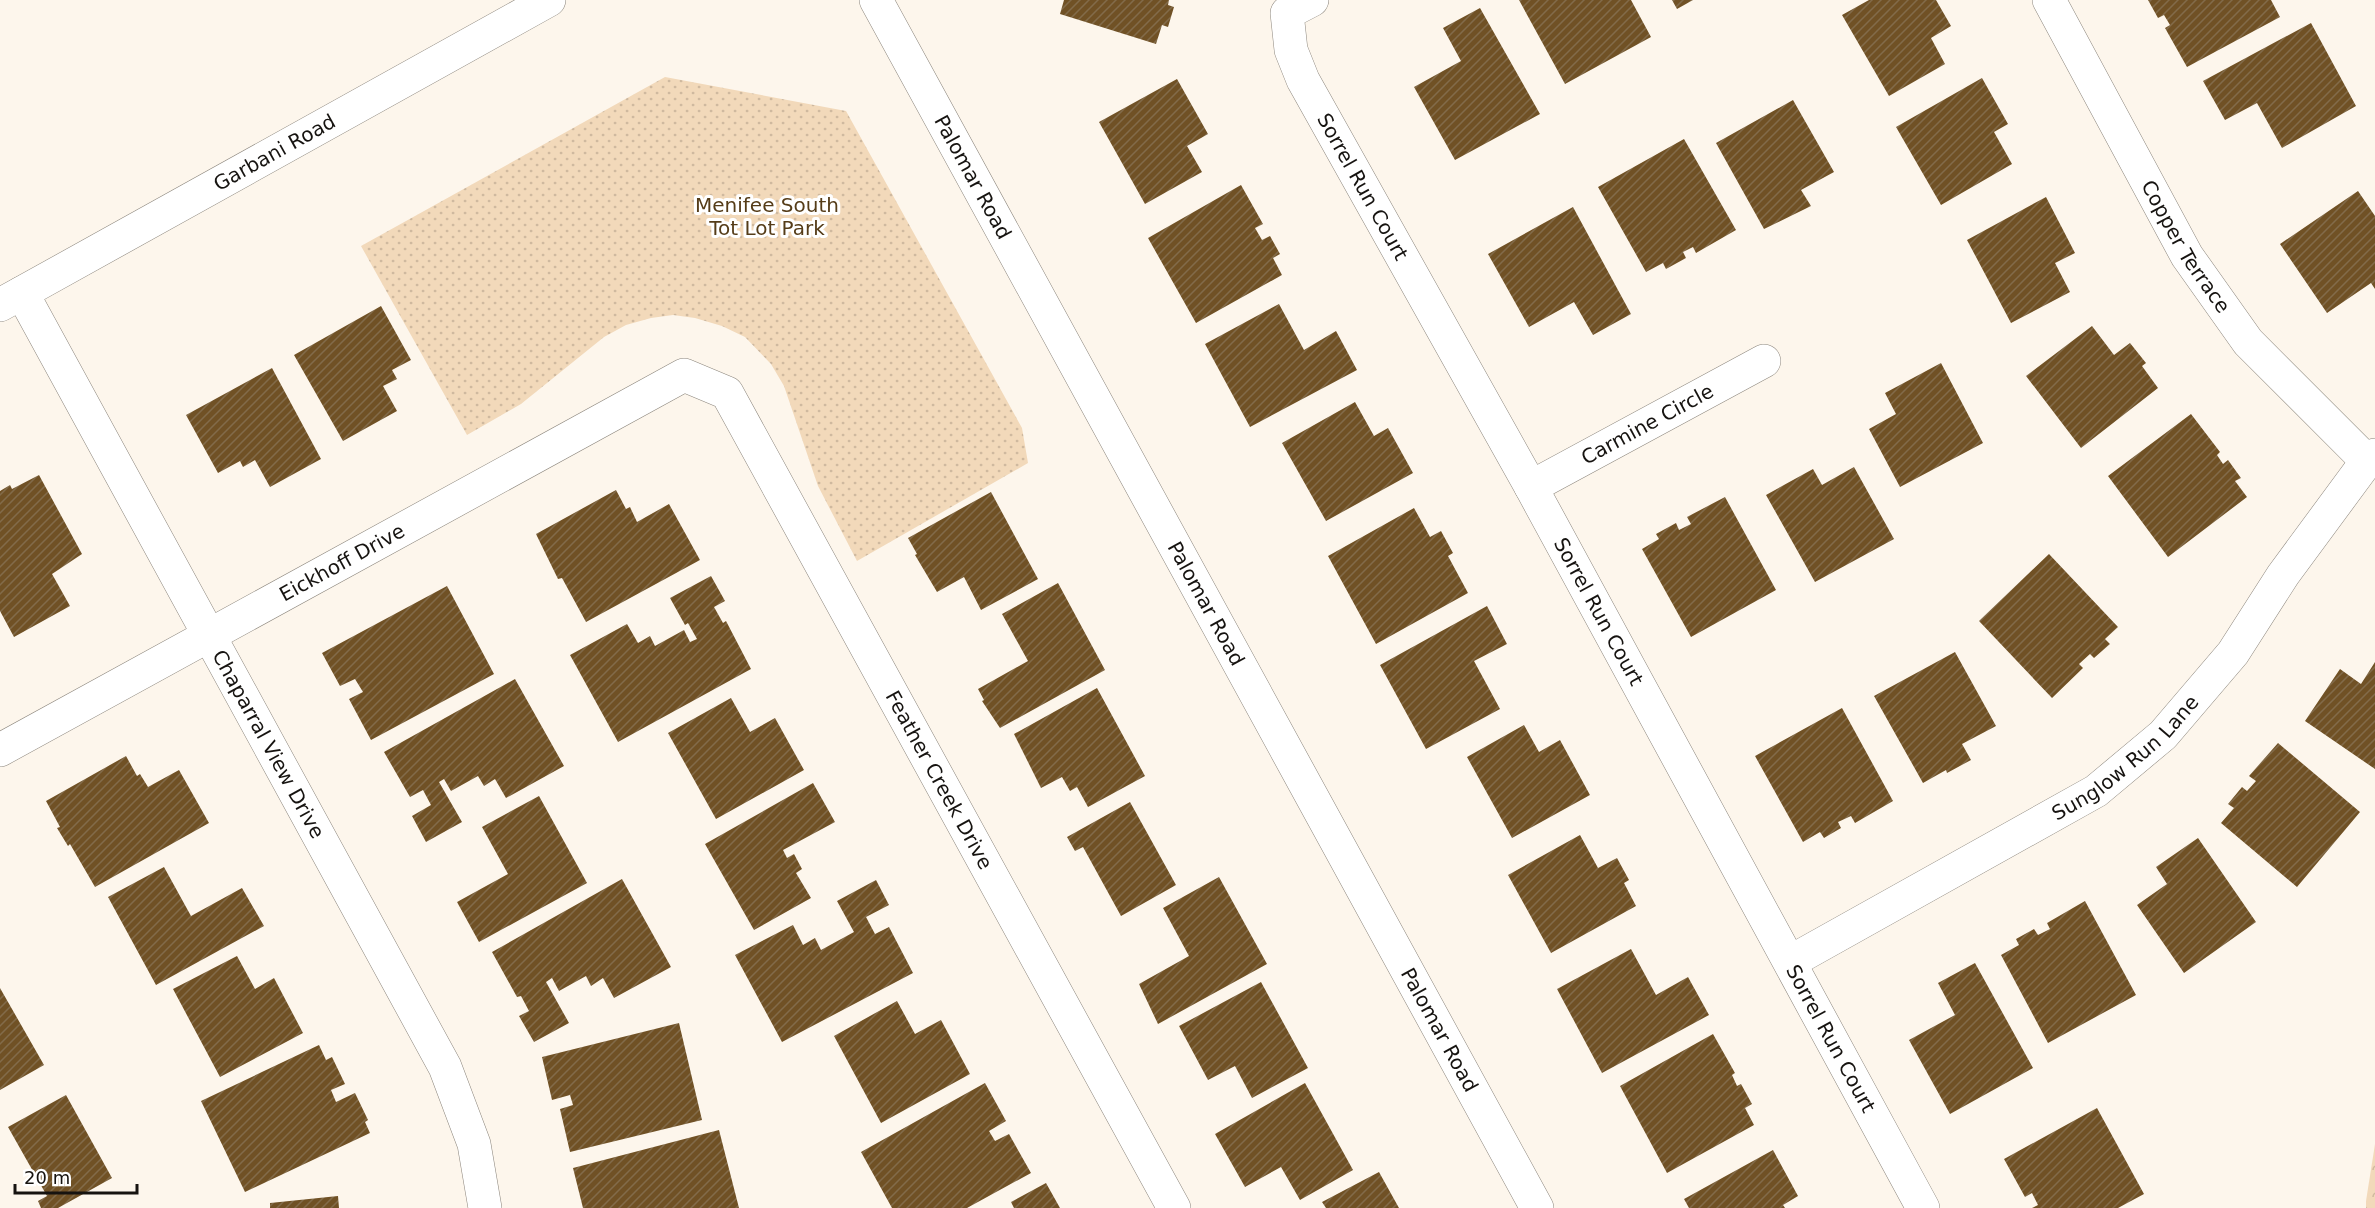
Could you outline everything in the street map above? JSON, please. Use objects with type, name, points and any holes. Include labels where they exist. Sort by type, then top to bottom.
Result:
[{"type":"street","name":"Garbani Road","points":[[11,299],[549,0]]},
{"type":"street","name":"Palomar Road","points":[[876,0],[1537,1208]]},
{"type":"street","name":"Copper Terrace","points":[[2049,0],[2187,256],[2248,342],[2371,458]]},
{"type":"street","name":"Sorrel Run Court","points":[[1300,7],[1291,50],[1303,80],[1531,488],[1923,1208]]},
{"type":"street","name":"Chaparral View Drive","points":[[11,299],[210,634],[445,1067],[474,1144],[485,1208]]},
{"type":"street","name":"Carmine Circle","points":[[1531,488],[1764,361]]},
{"type":"street","name":"Eickhoff Drive","points":[[0,750],[684,375]]},
{"type":"street","name":"Feather Creek Drive","points":[[684,375],[728,393],[1174,1208]]},
{"type":"street","name":"Sunglow Run Lane","points":[[1790,962],[2096,791],[2163,735],[2233,652],[2283,575],[2371,458]]},
{"type":"green space","name":"Menifee South Tot Lot Park","points":[[665,77],[846,111],[1022,428],[1028,463],[857,561],[818,486],[784,386],[771,364],[745,337],[722,326],[695,318],[673,315],[626,325],[604,337],[521,404],[467,435],[361,246]]},
{"type":"green space","points":[[2375,1144],[2375,1208],[2366,1208],[2366,1201]]},
{"type":"building","points":[[1064,0],[1169,0],[1168,5],[1174,7],[1168,27],[1162,25],[1156,44],[1060,14]]},
{"type":"building","points":[[1519,0],[1631,0],[1651,37],[1565,84]]},
{"type":"building","points":[[1672,0],[1693,0],[1677,9]]},
{"type":"building","points":[[1869,0],[1936,0],[1951,26],[1931,38],[1945,64],[1889,96],[1842,15]]},
{"type":"building","points":[[2148,0],[2271,0],[2280,17],[2187,67],[2165,28],[2170,25],[2164,15],[2158,18]]},
{"type":"building","points":[[1480,8],[1540,114],[1455,160],[1414,87],[1461,61],[1443,28]]},
{"type":"building","points":[[2311,23],[2356,106],[2282,148],[2257,103],[2225,120],[2203,81]]},
{"type":"building","points":[[1982,78],[2008,124],[1994,132],[2012,164],[1941,205],[1896,127]]},
{"type":"building","points":[[1177,79],[1208,134],[1187,146],[1202,172],[1145,204],[1099,122]]},
{"type":"building","points":[[1793,100],[1834,172],[1801,190],[1811,206],[1764,229],[1716,143]]},
{"type":"building","points":[[1684,139],[1736,230],[1696,253],[1693,247],[1683,252],[1686,258],[1666,269],[1663,263],[1646,272],[1598,187]]},
{"type":"building","points":[[1241,185],[1263,224],[1255,228],[1262,240],[1270,236],[1280,254],[1273,258],[1282,275],[1196,323],[1148,238]]},
{"type":"building","points":[[2358,191],[2375,216],[2375,289],[2371,283],[2327,313],[2280,244]]},
{"type":"building","points":[[2046,197],[2075,253],[2055,263],[2070,292],[2011,323],[1967,240]]},
{"type":"building","points":[[1573,207],[1631,314],[1593,335],[1574,302],[1529,327],[1488,254]]},
{"type":"building","points":[[1279,304],[1304,350],[1336,331],[1357,370],[1250,427],[1205,344]]},
{"type":"building","points":[[381,306],[411,360],[392,370],[397,379],[383,386],[397,411],[343,441],[294,355]]},
{"type":"building","points":[[2092,326],[2114,355],[2130,343],[2146,363],[2142,366],[2158,388],[2081,448],[2026,376]]},
{"type":"building","points":[[1941,363],[1983,443],[1900,487],[1869,429],[1896,414],[1885,393]]},
{"type":"building","points":[[272,368],[321,459],[270,487],[255,460],[243,467],[240,461],[218,473],[186,415]]},
{"type":"building","points":[[1355,402],[1374,436],[1388,428],[1413,473],[1326,521],[1282,443]]},
{"type":"building","points":[[2191,414],[2220,452],[2217,455],[2223,464],[2228,460],[2241,478],[2235,481],[2247,497],[2168,557],[2108,476]]},
{"type":"building","points":[[1854,467],[1894,539],[1815,582],[1766,495],[1813,469],[1822,485]]},
{"type":"building","points":[[39,475],[82,554],[52,574],[70,606],[14,637],[0,611],[0,491],[10,485],[12,489]]},
{"type":"building","points":[[616,490],[626,509],[630,507],[637,522],[669,504],[700,560],[586,622],[562,578],[558,579],[536,534]]},
{"type":"building","points":[[991,492],[1038,579],[981,610],[964,577],[937,592],[915,555],[917,554],[908,538]]},
{"type":"building","points":[[1725,497],[1776,590],[1691,637],[1642,549],[1659,539],[1656,534],[1676,523],[1679,530],[1691,524],[1687,517]]},
{"type":"building","points":[[1414,508],[1430,537],[1441,531],[1453,553],[1448,556],[1468,593],[1376,644],[1328,556]]},
{"type":"building","points":[[2049,554],[2118,627],[2105,639],[2110,644],[2094,658],[2090,654],[2079,664],[2083,668],[2052,698],[1979,621]]},
{"type":"building","points":[[711,576],[725,601],[714,607],[723,623],[726,621],[751,669],[618,742],[570,655],[627,624],[638,643],[650,636],[655,646],[684,630],[690,642],[697,639],[688,623],[685,625],[670,598]]},
{"type":"building","points":[[1058,583],[1105,670],[1000,728],[982,701],[984,700],[978,689],[1028,661],[1002,614]]},
{"type":"building","points":[[447,586],[494,674],[371,740],[349,699],[363,692],[355,679],[340,686],[322,653]]},
{"type":"building","points":[[1487,606],[1507,644],[1474,661],[1500,709],[1426,749],[1380,665]]},
{"type":"building","points":[[1955,652],[1996,726],[1962,744],[1971,760],[1923,783],[1874,696]]},
{"type":"building","points":[[2375,662],[2375,769],[2305,721],[2340,669],[2361,684]]},
{"type":"building","points":[[515,679],[564,766],[506,798],[495,779],[484,786],[478,776],[451,791],[444,779],[439,782],[462,822],[426,842],[412,816],[431,805],[423,790],[410,797],[384,752]]},
{"type":"building","points":[[1097,688],[1145,776],[1088,807],[1077,787],[1070,791],[1062,777],[1041,788],[1014,734]]},
{"type":"building","points":[[731,698],[750,732],[775,718],[804,770],[716,819],[668,733]]},
{"type":"building","points":[[1842,708],[1893,801],[1855,823],[1851,816],[1838,822],[1841,828],[1824,838],[1820,832],[1803,842],[1755,756]]},
{"type":"building","points":[[1524,725],[1539,752],[1560,740],[1590,795],[1512,838],[1467,757]]},
{"type":"building","points":[[2278,743],[2360,812],[2297,887],[2221,823],[2234,808],[2228,804],[2242,787],[2247,791],[2256,781],[2249,776]]},
{"type":"building","points":[[126,756],[137,776],[140,774],[148,787],[179,770],[209,823],[95,887],[70,844],[68,846],[57,828],[60,827],[46,801]]},
{"type":"building","points":[[813,783],[835,822],[783,850],[787,858],[794,854],[802,869],[796,873],[811,898],[754,930],[705,844]]},
{"type":"building","points":[[539,796],[587,883],[479,942],[457,902],[508,874],[482,827]]},
{"type":"building","points":[[1130,802],[1176,885],[1121,916],[1083,847],[1075,851],[1067,837]]},
{"type":"building","points":[[1580,835],[1598,868],[1617,858],[1629,880],[1624,883],[1636,906],[1551,953],[1508,875]]},
{"type":"building","points":[[2198,838],[2256,922],[2184,973],[2137,905],[2167,884],[2156,867]]},
{"type":"building","points":[[164,867],[191,916],[242,888],[264,926],[156,985],[108,897]]},
{"type":"building","points":[[1219,877],[1267,964],[1158,1024],[1139,984],[1189,956],[1163,908]]},
{"type":"building","points":[[622,879],[671,967],[614,998],[603,978],[591,986],[586,976],[559,991],[552,978],[546,982],[569,1023],[534,1042],[519,1016],[529,1011],[521,996],[517,997],[492,952]]},
{"type":"building","points":[[876,880],[889,905],[866,917],[875,934],[889,927],[913,973],[782,1042],[735,955],[793,925],[803,945],[815,938],[821,950],[854,932],[837,901]]},
{"type":"building","points":[[2085,901],[2136,995],[2048,1043],[2001,955],[2019,945],[2016,939],[2034,929],[2038,935],[2050,929],[2047,923]]},
{"type":"building","points":[[1631,949],[1656,995],[1688,977],[1709,1015],[1602,1073],[1557,989]]},
{"type":"building","points":[[237,956],[255,989],[274,978],[303,1033],[220,1077],[173,989]]},
{"type":"building","points":[[1975,963],[2033,1068],[1950,1114],[1909,1040],[1955,1015],[1938,983]]},
{"type":"building","points":[[1261,982],[1308,1068],[1252,1098],[1235,1066],[1208,1080],[1179,1026]]},
{"type":"building","points":[[0,988],[44,1065],[0,1090]]},
{"type":"building","points":[[897,1001],[915,1034],[941,1020],[970,1074],[881,1123],[834,1036]]},
{"type":"building","points":[[679,1023],[702,1120],[570,1152],[560,1109],[573,1105],[570,1095],[552,1100],[542,1057]]},
{"type":"building","points":[[1713,1034],[1735,1073],[1732,1075],[1737,1086],[1741,1084],[1752,1104],[1745,1108],[1754,1125],[1667,1173],[1620,1086]]},
{"type":"building","points":[[319,1045],[326,1060],[332,1057],[345,1084],[331,1090],[336,1102],[355,1093],[368,1120],[365,1122],[370,1133],[245,1192],[201,1101]]},
{"type":"building","points":[[985,1083],[1006,1121],[989,1131],[995,1141],[1009,1134],[1031,1173],[967,1208],[892,1208],[861,1152]]},
{"type":"building","points":[[1305,1083],[1353,1170],[1300,1200],[1281,1167],[1245,1187],[1215,1134]]},
{"type":"building","points":[[66,1095],[112,1178],[58,1208],[41,1208],[38,1201],[47,1196],[8,1127]]},
{"type":"building","points":[[2097,1108],[2144,1194],[2118,1208],[2032,1208],[2038,1205],[2032,1193],[2025,1197],[2004,1159]]},
{"type":"building","points":[[719,1130],[739,1208],[583,1208],[573,1168]]},
{"type":"building","points":[[1773,1150],[1798,1196],[1783,1205],[1785,1208],[1689,1208],[1684,1199]]},
{"type":"building","points":[[1379,1172],[1399,1208],[1326,1208],[1322,1202]]},
{"type":"building","points":[[1046,1183],[1060,1208],[1014,1208],[1011,1202]]},
{"type":"building","points":[[338,1196],[339,1208],[270,1208],[270,1203]]}]
